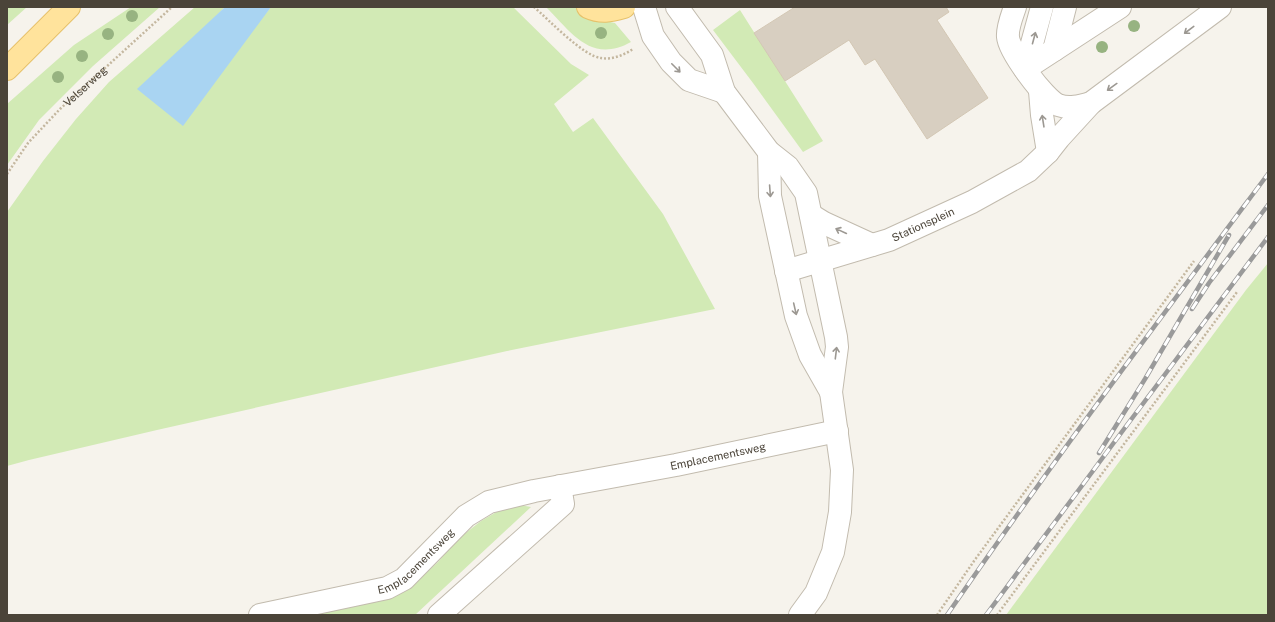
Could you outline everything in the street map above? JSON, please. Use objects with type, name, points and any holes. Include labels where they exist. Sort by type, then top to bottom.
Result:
[{"type":"main road","points":[[7,69],[69,7]]},
{"type":"main road","points":[[588,7],[597,11],[608,11],[624,7]]},
{"type":"street","points":[[644,7],[653,36],[671,62],[689,80],[724,92]]},
{"type":"street","points":[[677,7],[712,55],[724,92],[769,152],[788,167],[798,180],[806,193],[811,216],[837,347],[831,392],[842,470],[840,512],[833,552],[816,593],[800,615]]},
{"type":"street","name":"Stationsplein","points":[[1015,7],[1007,36],[1010,47],[1040,91],[1057,105],[1074,107],[1091,103]]},
{"type":"street","points":[[1025,70],[1042,7]]},
{"type":"street","points":[[1054,50],[1065,7]]},
{"type":"street","points":[[1082,32],[1089,7]]},
{"type":"street","name":"Stationsplein","points":[[786,271],[896,237],[972,202],[1028,171],[1048,152],[1091,103],[1220,7]]},
{"type":"street","points":[[1025,70],[1114,9]]},
{"type":"street","points":[[1040,91],[1048,152]]},
{"type":"street","points":[[769,152],[770,196],[796,316],[810,355],[831,392]]},
{"type":"street","points":[[811,216],[872,245]]},
{"type":"street","name":"Emplacementsweg","points":[[260,615],[387,588],[404,579],[466,516],[489,502],[560,486],[676,465],[837,431]]},
{"type":"street","points":[[439,615],[562,504],[560,486]]},
{"type":"path","name":"Velserweg","points":[[7,174],[28,143],[60,109],[172,7]]},
{"type":"path","points":[[937,615],[974,561],[1194,260]]},
{"type":"path","points":[[997,615],[1237,292]]},
{"type":"green space","points":[[27,7],[7,25],[7,8]]},
{"type":"green space","points":[[131,7],[160,7],[93,66],[39,120],[7,165],[7,104],[74,45]]},
{"type":"green space","points":[[195,7],[225,7],[206,26],[262,18],[271,7],[513,7],[571,64],[589,75],[554,104],[573,132],[593,118],[663,214],[715,309],[507,351],[157,430],[7,466],[7,212],[43,161],[76,119],[109,82]]},
{"type":"green space","points":[[546,7],[576,7],[596,19],[615,23],[631,42],[617,48],[604,49],[593,47],[574,35]]},
{"type":"green space","points":[[740,10],[823,141],[803,152],[713,30]]},
{"type":"green space","points":[[1268,263],[1268,615],[1006,615],[1246,290]]},
{"type":"green space","points":[[520,505],[531,507],[415,615],[303,615],[415,583],[438,562],[458,539],[481,521],[500,510]]},
{"type":"water","points":[[225,7],[271,7],[183,126],[137,89]]},
{"type":"building","points":[[795,7],[946,7],[949,12],[937,20],[988,98],[927,139],[875,59],[865,65],[849,40],[785,81],[754,33]]},
{"type":"railway","points":[[947,615],[1065,448],[1268,174]]},
{"type":"railway","points":[[1192,309],[1209,283],[1268,205]]},
{"type":"railway","points":[[1099,453],[1145,379],[1229,235]]},
{"type":"railway","points":[[986,615],[1268,237]]}]
